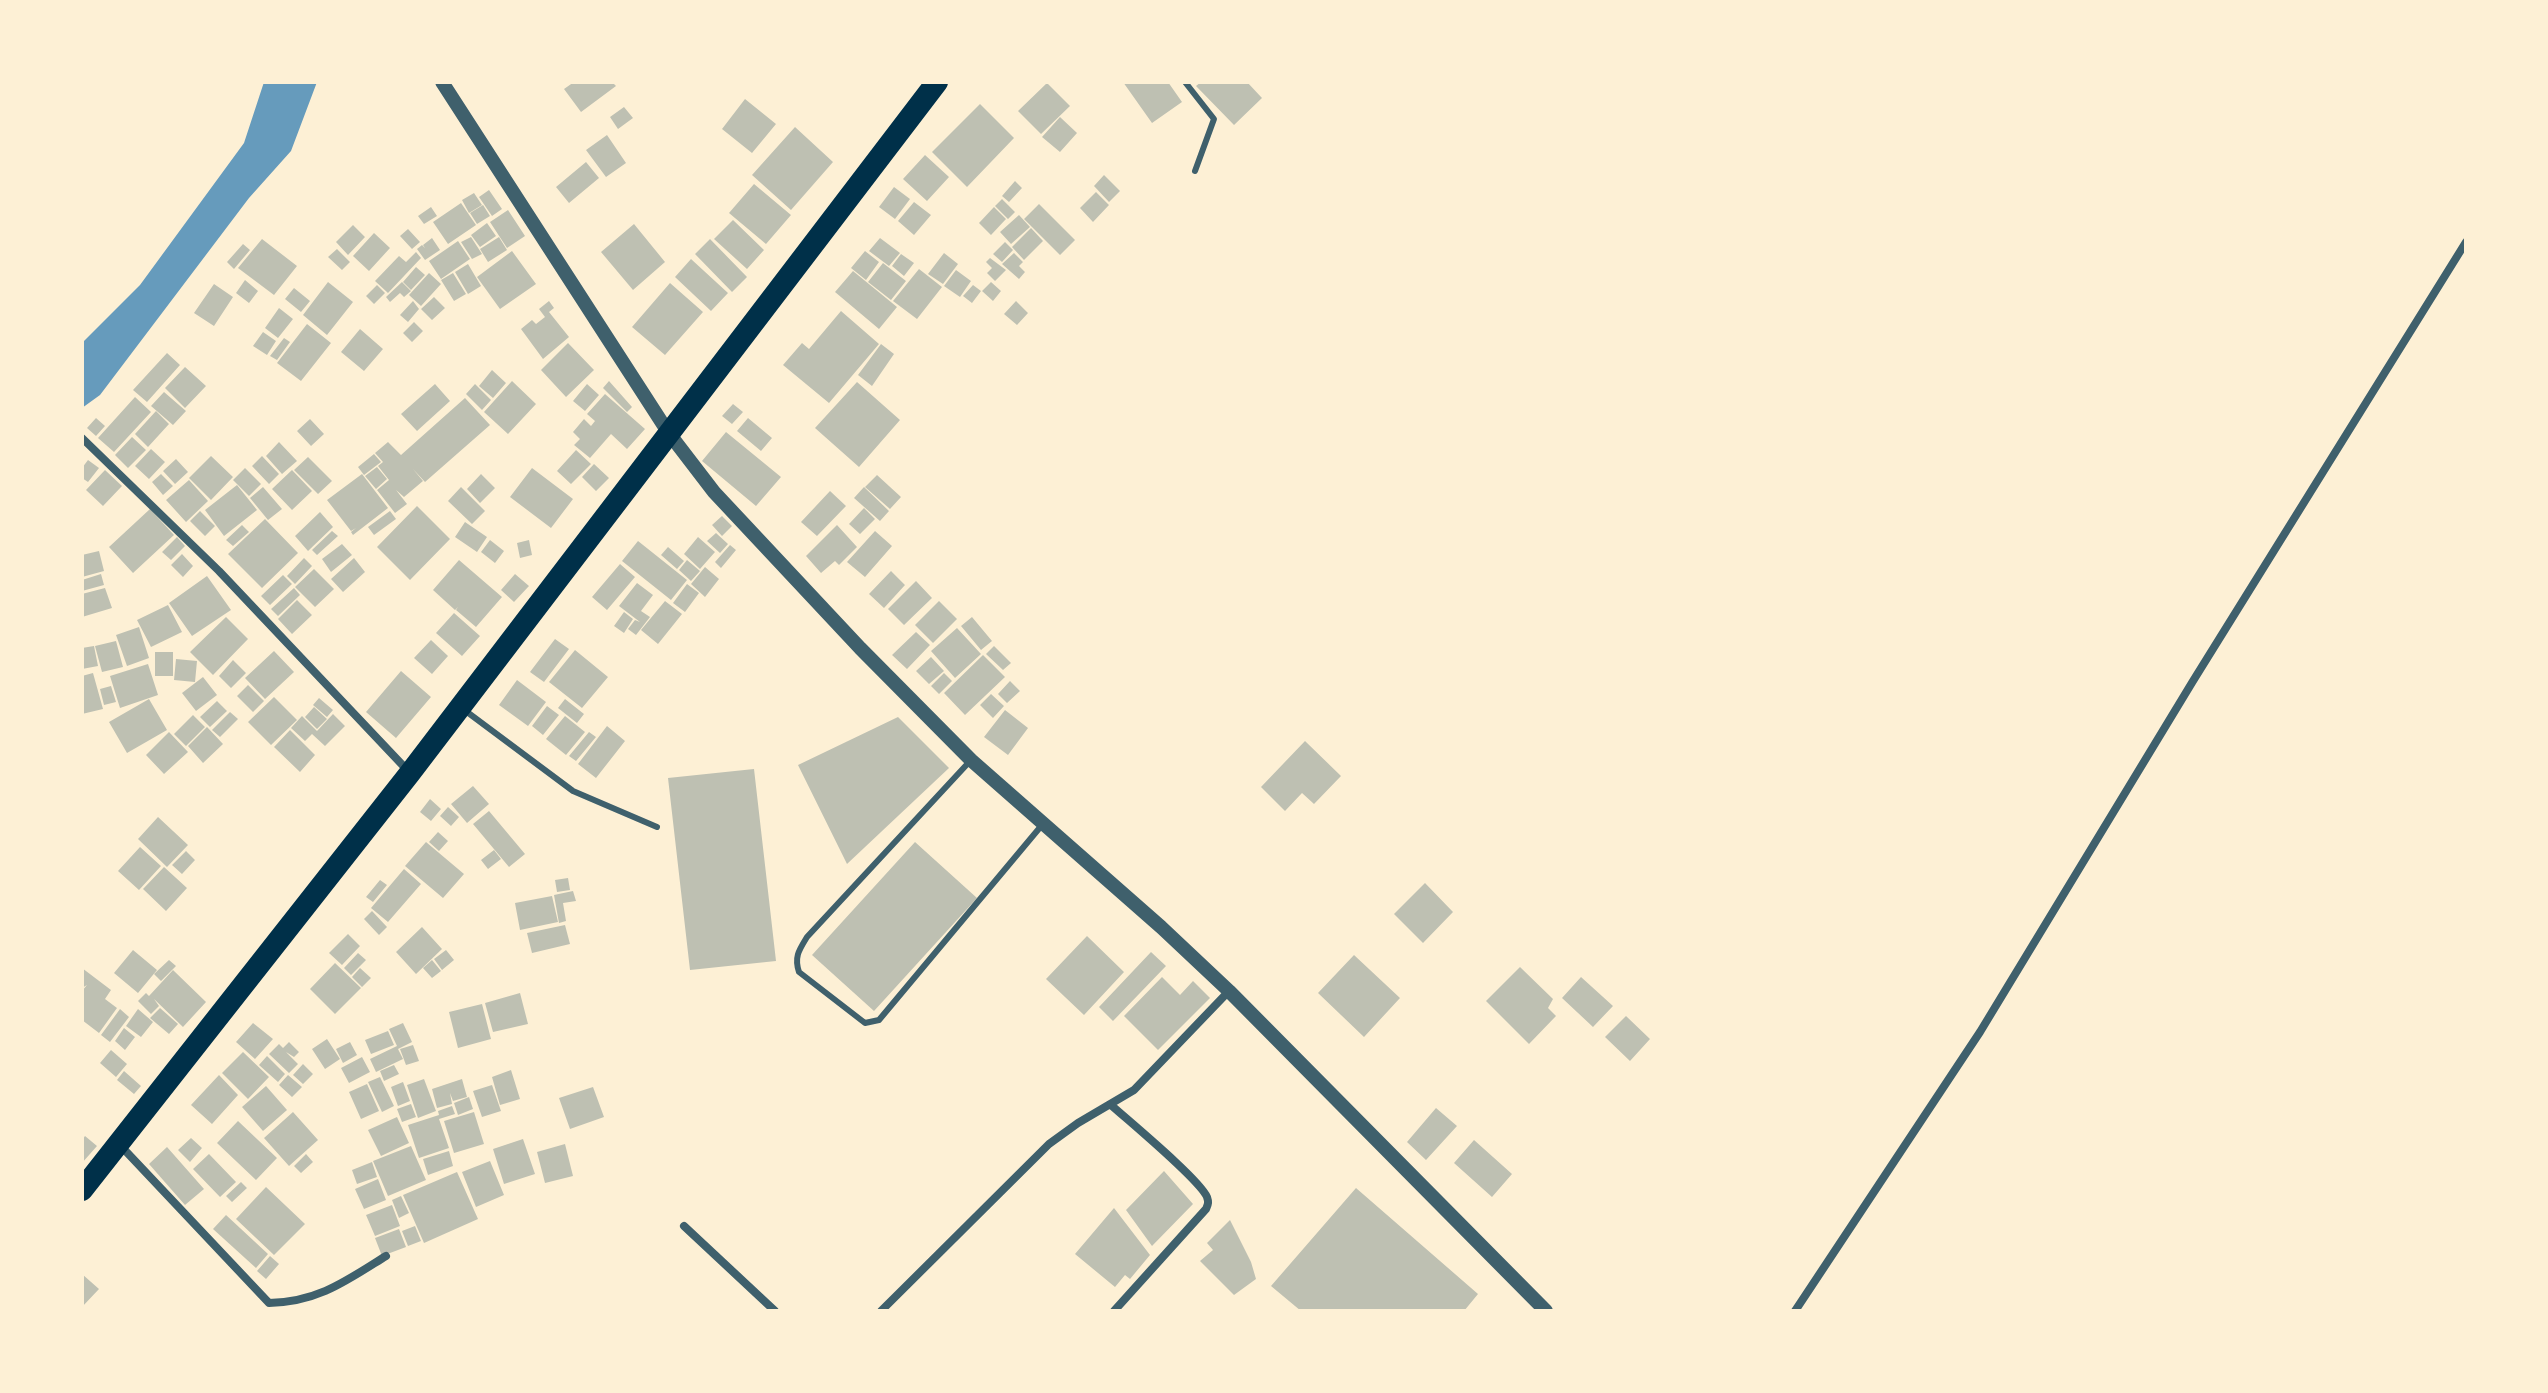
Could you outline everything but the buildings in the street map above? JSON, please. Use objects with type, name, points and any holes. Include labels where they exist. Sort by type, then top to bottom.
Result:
[{"type":"highway","points":[[82,1190],[461,707],[937,82]]},
{"type":"street","points":[[442,82],[668,432],[694,468],[781,565],[971,760],[1229,991],[1546,1311]]},
{"type":"street","points":[[1795,1311],[1980,1032],[2193,681],[2466,242]]},
{"type":"street","points":[[82,438],[219,571],[410,773]]},
{"type":"street","points":[[881,1311],[1049,1144],[1134,1090],[1229,991]]},
{"type":"street","points":[[1111,1105],[1193,1180],[1208,1202],[1206,1209],[1114,1311]]},
{"type":"street","points":[[118,1143],[269,1303],[295,1302],[322,1293],[386,1256]]},
{"type":"street","points":[[684,1226],[775,1311]]},
{"type":"lane","points":[[1185,82],[1214,119],[1195,171]]},
{"type":"lane","points":[[461,707],[573,791],[657,827]]},
{"type":"lane","points":[[971,760],[807,937],[797,953],[799,972],[865,1023],[879,1020],[1043,823]]},
{"type":"lane","points":[[261,1311],[269,1303]]},
{"type":"water","points":[[264,82],[317,82],[291,151],[249,198],[100,395],[82,408],[82,343],[140,285],[244,143]]}]
